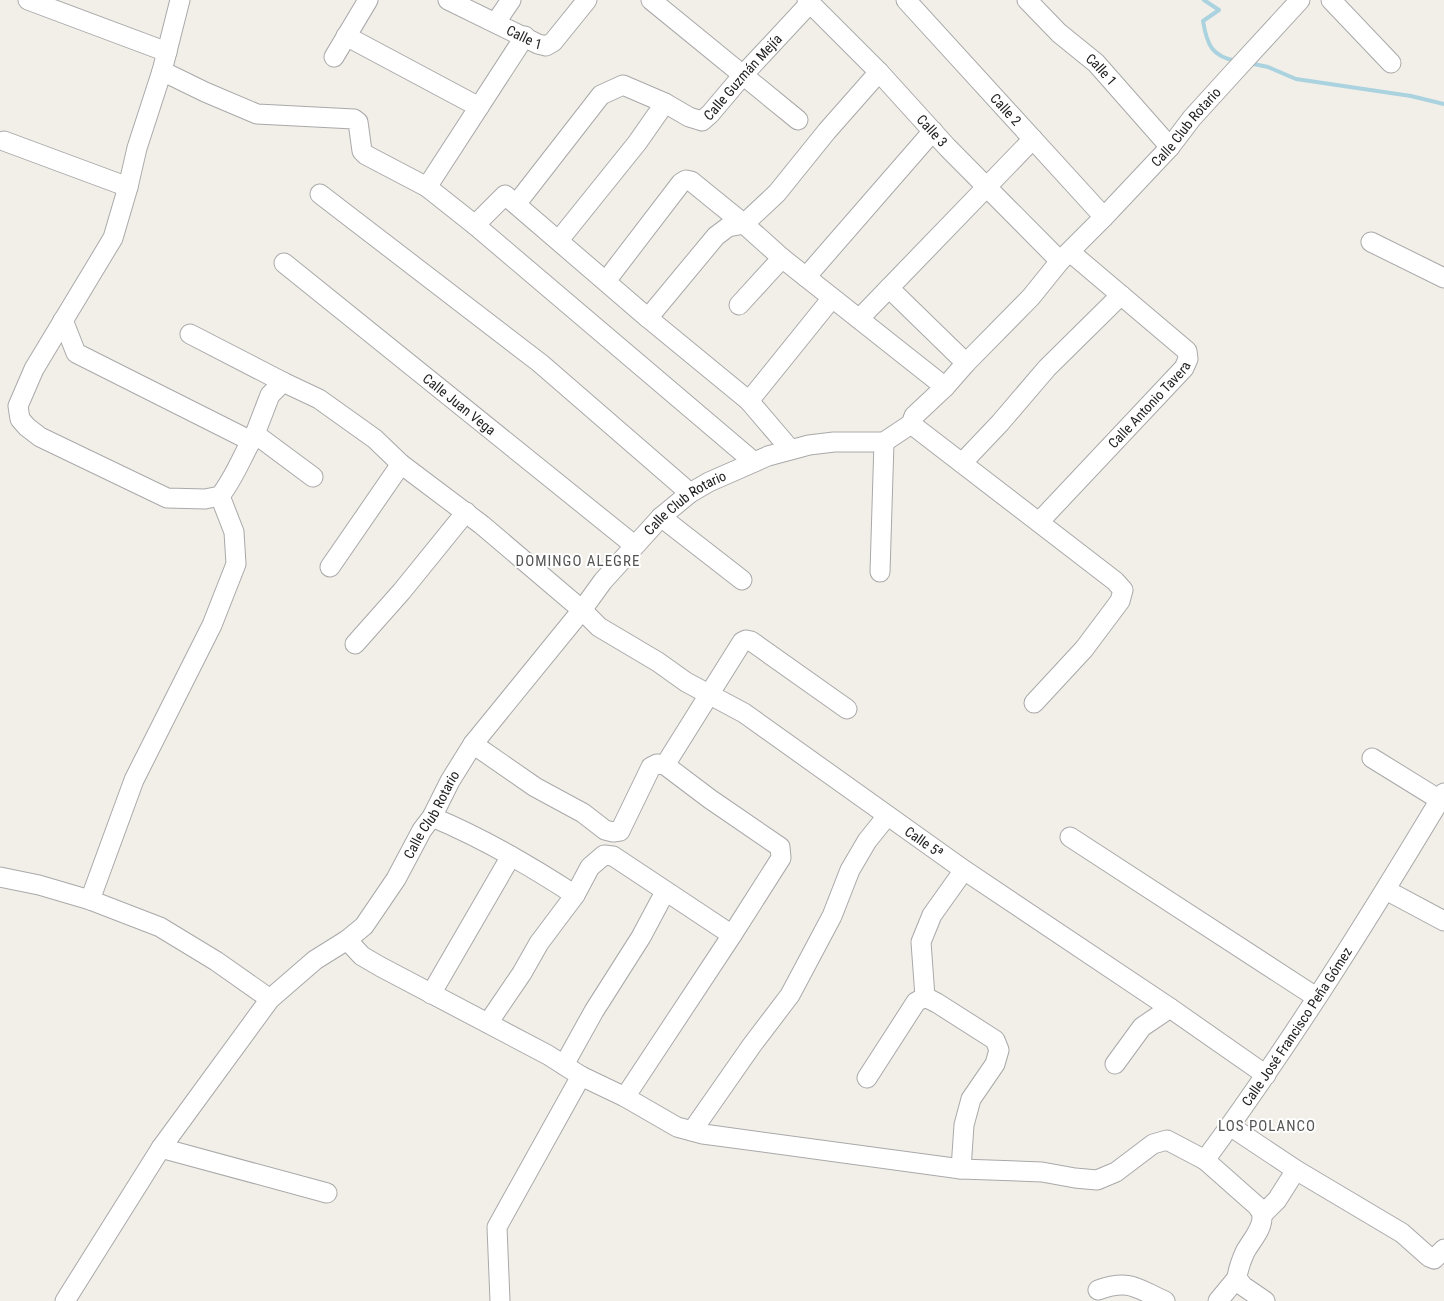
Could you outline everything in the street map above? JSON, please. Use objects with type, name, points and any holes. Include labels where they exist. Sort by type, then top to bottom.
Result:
[{"type":"street","points":[[28,0],[167,52]]},
{"type":"street","points":[[180,0],[162,71],[137,148],[113,238],[34,369],[18,406],[20,419],[27,427],[57,446],[168,498],[205,499],[220,496],[236,472],[270,395],[283,382]]},
{"type":"street","points":[[334,57],[368,0]]},
{"type":"street","name":"Calle 1","points":[[448,0],[538,44],[546,46],[553,42],[587,0]]},
{"type":"street","points":[[496,22],[511,0]]},
{"type":"street","name":"Calle 2","points":[[906,0],[1104,217]]},
{"type":"street","name":"Calle 1","points":[[1027,0],[1059,33],[1096,62],[1170,147]]},
{"type":"street","name":"Calle Club Rotario","points":[[66,1301],[161,1148],[270,999],[315,960],[347,940],[364,926],[396,879],[422,830],[432,817],[450,781],[473,744],[582,610],[603,580],[634,545],[661,517],[690,493],[709,482],[754,462],[790,449],[834,442],[884,442],[911,424],[914,416],[945,387],[1031,297],[1065,257],[1170,147],[1192,118],[1300,0]]},
{"type":"street","points":[[1330,0],[1391,63]]},
{"type":"street","name":"Calle 3","points":[[808,2],[879,72],[986,185],[1065,257]]},
{"type":"street","name":"Calle Guzmán Mejía","points":[[665,103],[689,117],[702,121],[808,2]]},
{"type":"street","points":[[661,3],[798,120]]},
{"type":"street","points":[[346,36],[479,107]]},
{"type":"street","points":[[427,187],[525,36]]},
{"type":"street","points":[[162,71],[257,114],[354,119],[358,122],[362,151],[366,155],[427,187],[475,225],[754,462]]},
{"type":"street","points":[[648,318],[716,236],[728,227],[744,224],[777,193],[879,72]]},
{"type":"street","points":[[517,203],[601,95],[623,85],[665,103],[637,143],[559,240]]},
{"type":"street","points":[[806,277],[933,131]]},
{"type":"street","points":[[859,319],[986,185],[1033,139]]},
{"type":"street","points":[[4,141],[128,187]]},
{"type":"street","points":[[606,281],[681,182],[691,181],[782,258],[945,387]]},
{"type":"street","points":[[320,194],[540,363],[690,493]]},
{"type":"street","points":[[475,225],[505,195],[517,203],[648,318],[749,401],[790,449]]},
{"type":"street","points":[[1371,242],[1444,278]]},
{"type":"street","name":"Calle Antonio Tavera","points":[[1039,522],[1184,368],[1188,359],[1187,351],[1121,295],[1065,257]]},
{"type":"street","points":[[739,306],[782,258]]},
{"type":"street","name":"Calle Juan Vega","points":[[284,263],[634,545]]},
{"type":"street","points":[[889,288],[966,363]]},
{"type":"street","points":[[962,463],[1000,423],[1047,368],[1121,295]]},
{"type":"street","points":[[749,401],[832,298]]},
{"type":"street","points":[[63,320],[76,353],[253,437],[313,477]]},
{"type":"street","name":"Calle 5ª","points":[[190,334],[318,399],[335,410],[375,439],[401,464],[466,512],[582,610],[599,627],[710,695],[744,713],[964,870],[1170,1008],[1266,1075]]},
{"type":"street","points":[[911,424],[1116,581],[1123,590],[1120,602],[1084,649],[1034,703]]},
{"type":"street","points":[[880,572],[884,442]]},
{"type":"street","points":[[330,567],[401,464]]},
{"type":"street","points":[[90,900],[134,780],[212,625],[236,564],[234,532],[220,496]]},
{"type":"street","points":[[356,644],[466,512]]},
{"type":"street","points":[[661,517],[742,580]]},
{"type":"street","points":[[665,765],[742,642],[746,640],[751,641],[847,710]]},
{"type":"street","points":[[473,744],[535,787],[583,812],[605,830],[613,832],[620,831],[651,767],[657,764],[665,765],[710,799],[780,847],[781,858],[625,1097]]},
{"type":"street","points":[[1372,758],[1442,796]]},
{"type":"street","name":"Calle José Francisco Peña Gómez","points":[[1205,1160],[1266,1075],[1386,890],[1442,796]]},
{"type":"street","points":[[692,1131],[752,1045],[790,995],[832,916],[850,870],[867,841],[887,816]]},
{"type":"street","points":[[432,817],[463,830],[511,856],[575,895]]},
{"type":"street","points":[[488,1024],[540,943],[575,895],[590,867],[604,855],[613,832]]},
{"type":"street","points":[[1070,837],[1316,997]]},
{"type":"street","points":[[604,855],[613,856],[732,935]]},
{"type":"street","points":[[431,994],[511,856]]},
{"type":"street","points":[[925,997],[920,942],[932,915],[964,870]]},
{"type":"street","points":[[0,877],[39,885],[90,900],[160,927],[216,961],[270,999]]},
{"type":"street","points":[[1386,890],[1444,922]]},
{"type":"street","points":[[564,1065],[594,1011],[641,937],[665,892]]},
{"type":"street","points":[[347,940],[362,956],[380,967],[548,1055],[581,1076],[625,1097],[677,1126],[703,1134],[961,1169],[1042,1172],[1097,1180],[1116,1172],[1153,1144],[1167,1140],[1205,1160],[1257,1206],[1262,1215],[1262,1223],[1246,1250],[1237,1278],[1218,1301]]},
{"type":"street","points":[[867,1078],[916,1002],[925,997]]},
{"type":"street","points":[[925,997],[995,1040],[999,1050],[995,1064],[972,1099],[964,1125],[961,1169]]},
{"type":"street","points":[[1114,1064],[1142,1027],[1170,1008]]},
{"type":"street","points":[[500,1301],[497,1226],[581,1076]]},
{"type":"street","points":[[1230,1126],[1296,1170],[1402,1233],[1429,1257],[1439,1254]]},
{"type":"street","points":[[161,1148],[327,1193]]},
{"type":"street","points":[[1262,1215],[1277,1200],[1296,1170]]},
{"type":"street","points":[[1237,1278],[1243,1286],[1265,1301]]},
{"type":"street","points":[[1098,1290],[1113,1285],[1129,1284],[1165,1301]]},
{"type":"waterway","points":[[1204,0],[1219,10],[1203,21],[1206,37],[1212,49],[1222,56],[1237,61]]},
{"type":"waterway","points":[[1249,63],[1268,67],[1296,79],[1411,96],[1444,104]]},
{"type":"district","name":"DOMINGO ALEGRE","points":[[578,561]]},
{"type":"district","name":"LOS POLANCO","points":[[1267,1126]]}]
